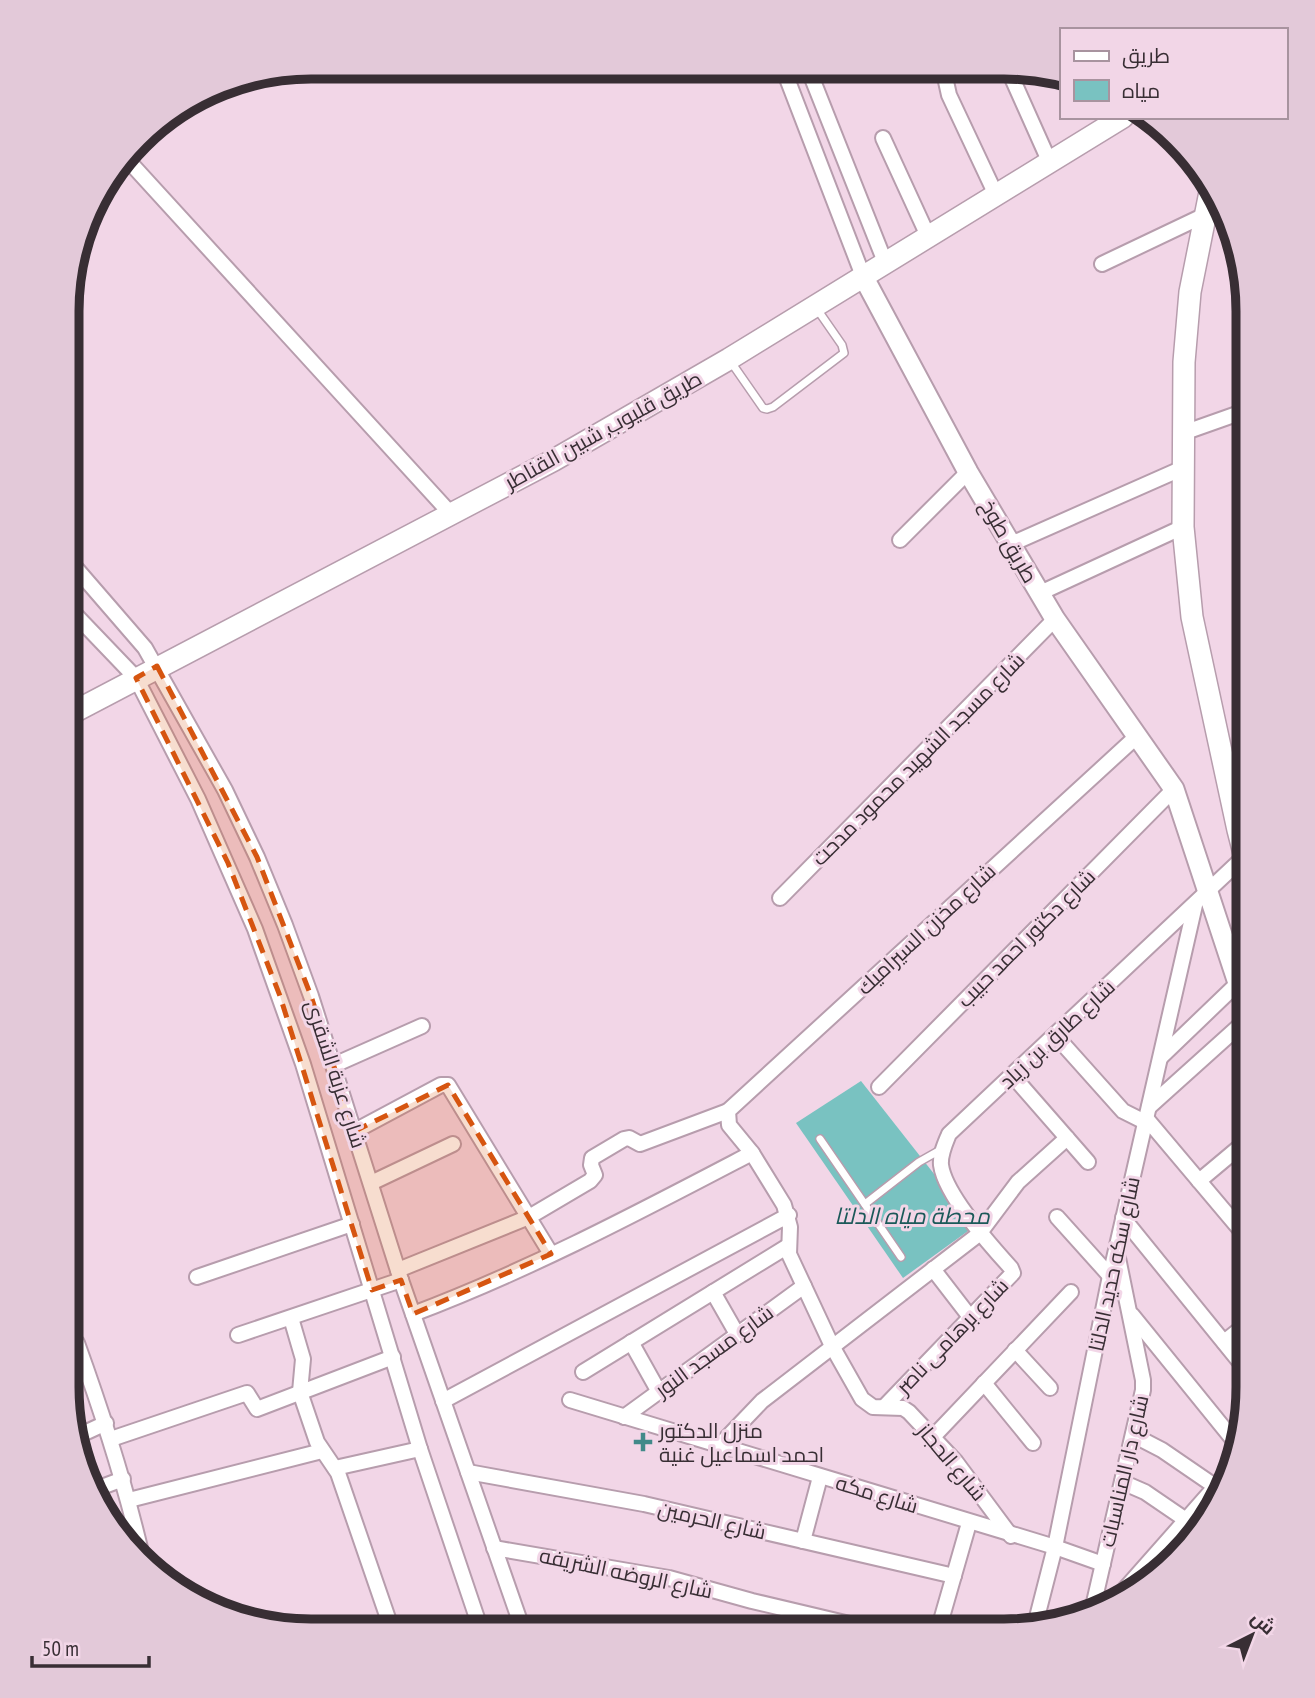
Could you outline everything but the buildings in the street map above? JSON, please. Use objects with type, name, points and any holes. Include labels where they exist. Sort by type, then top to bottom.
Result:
[{"type":"main road","name":"طريق قليوب, شبين القناطر","points":[[79,709],[554,460],[729,359],[1120,119]]},
{"type":"main road","points":[[1209,202],[1190,292],[1184,362],[1183,527],[1192,617],[1236,813]]},
{"type":"street","name":"طريق طوخ","points":[[786,79],[863,276],[968,472],[1055,619],[1174,789],[1201,898],[1236,978]]},
{"type":"street","points":[[812,79],[885,262]]},
{"type":"street","points":[[947,79],[949,95],[996,195]]},
{"type":"street","points":[[1013,80],[1050,163]]},
{"type":"street","points":[[883,138],[928,236]]},
{"type":"street","points":[[131,164],[451,514]]},
{"type":"street","points":[[1102,264],[1207,214]]},
{"type":"street","points":[[1183,433],[1236,414]]},
{"type":"street","points":[[1011,544],[1183,468]]},
{"type":"street","points":[[900,540],[968,472]]},
{"type":"street","points":[[1040,593],[1183,527]]},
{"type":"street","name":"شارع عزبة الشقرى","points":[[79,571],[132,631],[157,666],[225,790],[257,857],[290,937],[334,1065],[413,1314],[519,1619]]},
{"type":"street","name":"شارع عزبة الشقرى","points":[[79,618],[136,678],[198,799],[255,929],[303,1064],[420,1448],[477,1619]]},
{"type":"street","name":"شارع مسجد الشهيد محمود مدحت","points":[[780,898],[1055,619]]},
{"type":"street","name":"شارع مخزن السيراميك","points":[[728,1118],[1136,737]]},
{"type":"street","name":"شارع دكتور احمد حبيب","points":[[878,1087],[1174,789]]},
{"type":"street","name":"شارع طارق بن زياد","points":[[942,1149],[949,1134],[1201,898],[1236,871]]},
{"type":"street","name":"شارع سكه حديد الدلتا","points":[[1037,1617],[1055,1547],[1116,1248],[1201,898]]},
{"type":"street","points":[[1160,1058],[1236,985]]},
{"type":"street","points":[[334,1065],[422,1026]]},
{"type":"street","points":[[1055,1035],[1114,1102],[1133,1118],[1147,1116],[1236,1030]]},
{"type":"street","points":[[1012,1075],[1088,1162]]},
{"type":"street","points":[[355,1131],[441,1085],[447,1085],[551,1254]]},
{"type":"street","points":[[1147,1116],[1199,1181],[1236,1220]]},
{"type":"street","points":[[239,1335],[372,1290],[528,1217],[590,1181],[595,1175],[592,1158],[624,1139],[629,1138],[640,1144],[728,1118],[789,1216],[788,1246],[583,1372]]},
{"type":"street","points":[[719,1446],[762,1401],[979,1234],[1018,1182],[1068,1138]]},
{"type":"street","points":[[371,1183],[453,1144]]},
{"type":"street","points":[[942,1149],[941,1165],[946,1180],[979,1234]]},
{"type":"street","points":[[1199,1181],[1236,1150]]},
{"type":"street","points":[[413,1314],[551,1254],[752,1153]]},
{"type":"street","points":[[443,1401],[789,1216]]},
{"type":"street","points":[[1057,1217],[1110,1276]]},
{"type":"street","points":[[1123,1219],[1236,1357]]},
{"type":"street","points":[[197,1277],[352,1224]]},
{"type":"street","name":"شارع برهامى ناصر","points":[[884,1407],[1013,1273],[1012,1268],[979,1234]]},
{"type":"street","name":"شارع الحجاز","points":[[788,1246],[789,1254],[832,1346],[864,1403],[873,1407],[906,1409],[956,1462],[1012,1536]]},
{"type":"street","name":"شارع دار المناسبات","points":[[1094,1601],[1141,1401],[1143,1380],[1116,1248]]},
{"type":"street","points":[[933,1269],[970,1317]]},
{"type":"street","name":"شارع مسجد النور","points":[[624,1417],[804,1286]]},
{"type":"street","points":[[713,1292],[737,1334]]},
{"type":"street","points":[[933,1437],[1071,1292]]},
{"type":"street","points":[[1129,1311],[1231,1437]]},
{"type":"street","points":[[290,1318],[303,1359],[300,1392],[322,1451],[335,1468],[388,1619]]},
{"type":"street","points":[[1224,1342],[1236,1332]]},
{"type":"street","points":[[631,1342],[659,1392]]},
{"type":"street","points":[[79,1349],[111,1439],[139,1543]]},
{"type":"street","points":[[1015,1350],[1050,1388]]},
{"type":"street","points":[[111,1439],[247,1393],[256,1409],[393,1357]]},
{"type":"street","points":[[984,1383],[1033,1443]]},
{"type":"street","name":"شارع مكه","points":[[570,1400],[1055,1547],[1103,1564]]},
{"type":"street","points":[[84,1433],[106,1423]]},
{"type":"street","points":[[1133,1435],[1216,1481]]},
{"type":"street","points":[[335,1468],[420,1448]]},
{"type":"street","points":[[128,1500],[322,1451]]},
{"type":"street","name":"شارع الحرمين","points":[[468,1472],[631,1501],[954,1577]]},
{"type":"street","points":[[803,1541],[820,1477]]},
{"type":"street","points":[[102,1487],[123,1479]]},
{"type":"street","points":[[1122,1482],[1145,1492],[1186,1520]]},
{"type":"street","points":[[1133,1580],[1211,1492]]},
{"type":"street","points":[[942,1619],[969,1523]]},
{"type":"street","name":"شارع الروضه الشريفه","points":[[494,1548],[669,1578],[828,1619]]},
{"type":"lane","points":[[729,359],[763,408],[773,407],[844,353],[842,345],[815,306]]},
{"type":"lane","points":[[820,1139],[901,1257]]},
{"type":"lane","points":[[864,1203],[919,1162],[942,1149]]},
{"type":"highlighted area","points":[[157,666],[257,857],[311,996],[355,1131],[448,1085],[551,1254],[413,1314],[401,1280],[372,1290],[280,996],[228,863],[136,678]]},
{"type":"water","name":"محطة مياه الدلتا","points":[[861,1081],[975,1226],[903,1278],[796,1123]]},
{"type":"place","name":"منزل الدكتور احمد اسماعيل غنية","points":[[643,1442]]}]
